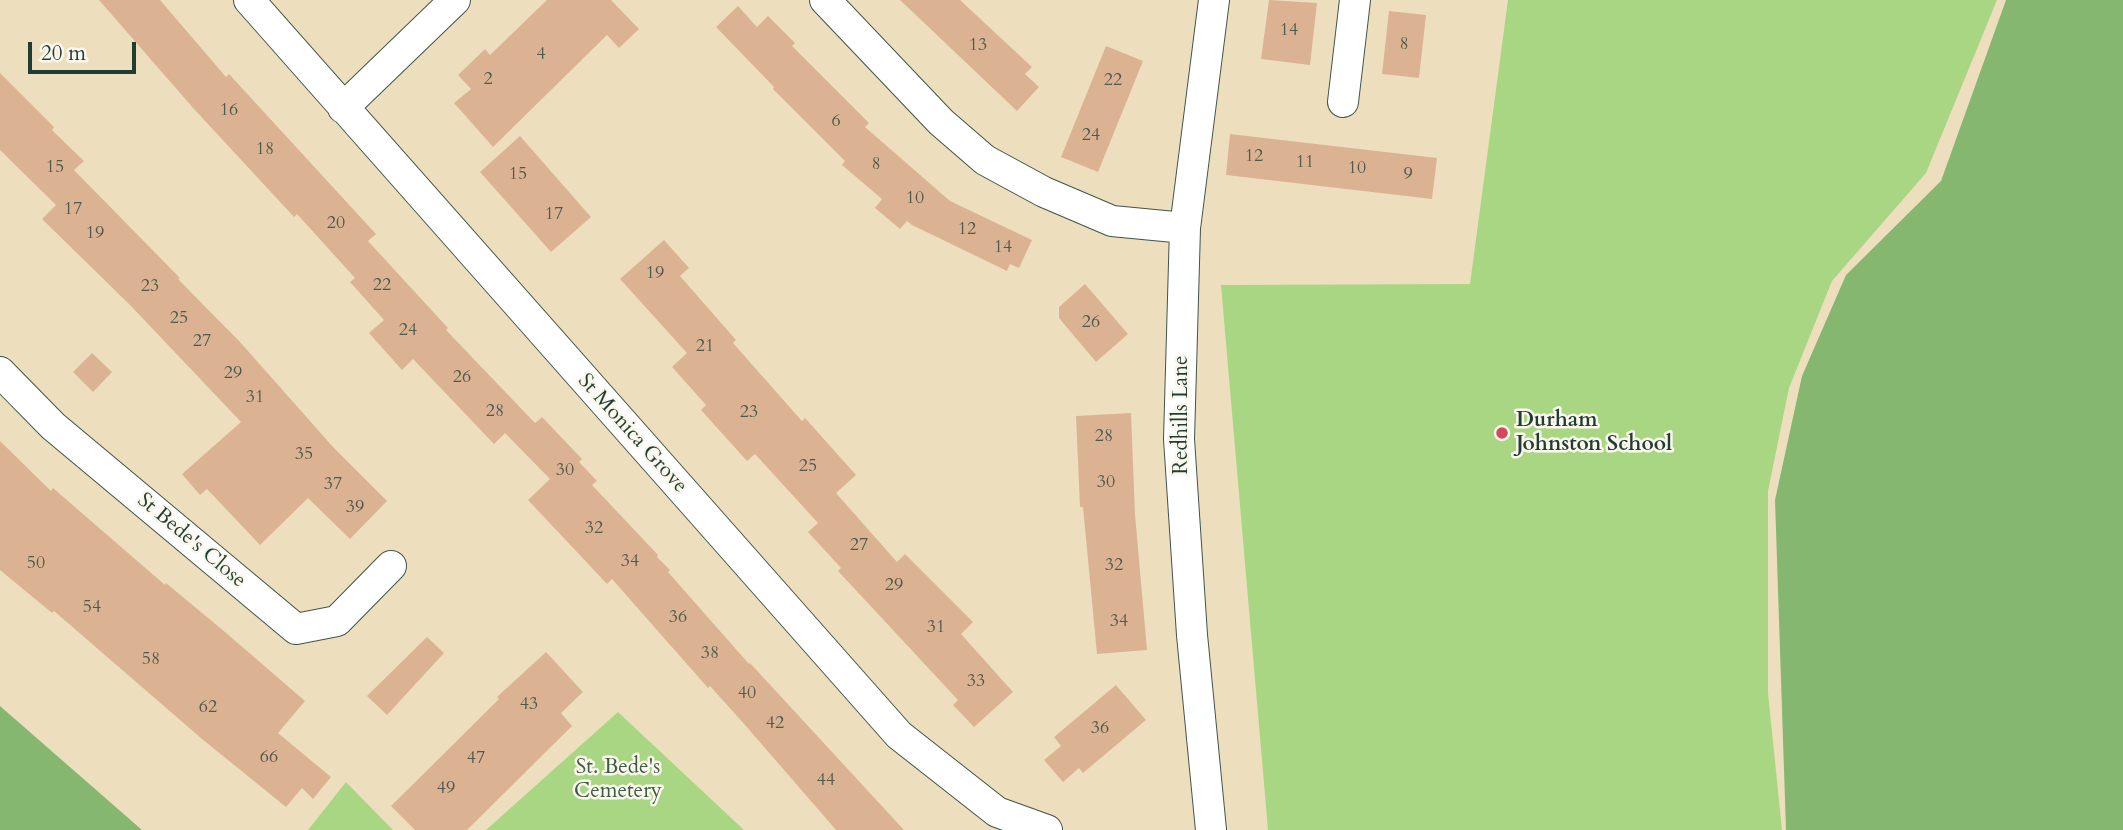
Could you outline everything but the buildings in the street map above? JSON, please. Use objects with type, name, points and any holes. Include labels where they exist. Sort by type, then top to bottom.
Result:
[{"type":"street","name":"St Monica Grove","points":[[249,0],[899,735],[997,812],[1047,830]]},
{"type":"street","points":[[343,108],[455,0]]},
{"type":"street","points":[[825,0],[941,122],[985,160],[1044,192],[1112,221],[1185,228]]},
{"type":"street","name":"Redhills Lane","points":[[1211,830],[1192,635],[1179,439],[1185,228],[1214,0]]},
{"type":"street","points":[[1343,102],[1355,0]]},
{"type":"street","name":"St Bede's Close","points":[[0,372],[53,426],[296,629],[337,621],[391,566]]},
{"type":"street","points":[[1205,830],[1211,830]]},
{"type":"green space","name":"Durham Johnston School","points":[[1508,0],[1997,0],[1926,173],[1832,281],[1789,388],[1768,491],[1768,693],[1782,830],[1268,830],[1221,285],[1470,284]]},
{"type":"green space","points":[[2006,0],[2123,0],[2123,830],[1786,830],[1775,500],[1802,376],[1846,275],[1941,181]]},
{"type":"green space","points":[[0,706],[142,830],[0,830]]},
{"type":"green space","name":"St. Bede's Cemetery","points":[[618,712],[744,830],[486,830]]},
{"type":"green space","points":[[346,782],[393,830],[308,830]]},
{"type":"place","name":"Durham Johnston School","points":[[1502,433]]}]
